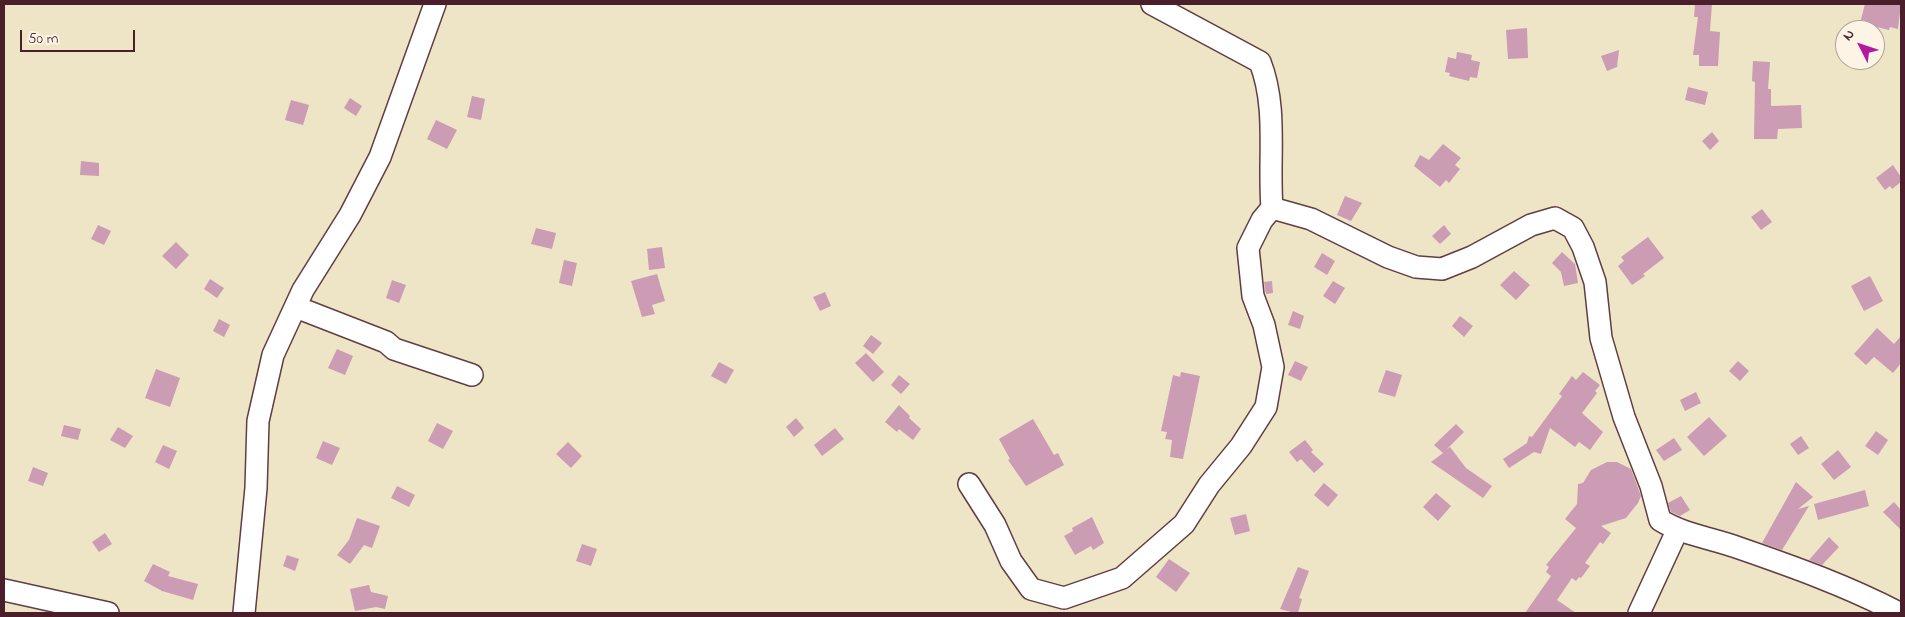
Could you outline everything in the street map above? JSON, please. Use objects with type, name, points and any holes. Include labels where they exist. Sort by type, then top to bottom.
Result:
[{"type":"street","points":[[244,613],[256,488],[258,421],[273,355],[303,290],[350,215],[380,158],[435,4]]},
{"type":"street","points":[[969,484],[995,525],[1011,561],[1031,589],[1064,598],[1122,578],[1184,524],[1209,485],[1240,446],[1266,407],[1273,367],[1264,325],[1253,296],[1248,248],[1262,220],[1272,208],[1271,116],[1268,83],[1260,62],[1152,4]]},
{"type":"street","points":[[1272,208],[1311,219],[1388,258],[1416,267],[1442,270],[1472,257],[1531,225],[1555,218],[1573,228],[1583,247],[1595,282],[1603,346],[1624,417],[1651,486],[1660,520],[1677,531],[1713,539],[1816,574],[1899,613]]},
{"type":"street","points":[[296,307],[386,342],[394,349],[472,375]]},
{"type":"street","points":[[1639,613],[1677,531]]},
{"type":"street","points":[[4,590],[108,613]]},
{"type":"building","points":[[1695,4],[1712,4],[1710,31],[1720,32],[1718,66],[1699,66],[1699,55],[1693,55],[1698,17],[1694,17]]},
{"type":"building","points":[[1865,4],[1901,4],[1898,29],[1890,27],[1889,30],[1885,29],[1885,20],[1861,20]]},
{"type":"building","points":[[1527,28],[1528,58],[1508,59],[1506,30]]},
{"type":"building","points":[[1619,50],[1617,67],[1607,71],[1601,56]]},
{"type":"building","points":[[1457,52],[1472,55],[1471,60],[1480,62],[1477,78],[1470,77],[1469,81],[1449,76],[1450,73],[1445,72],[1448,57],[1456,59]]},
{"type":"building","points":[[1753,61],[1770,62],[1768,89],[1771,89],[1771,106],[1801,105],[1802,128],[1778,129],[1777,139],[1754,139],[1755,82],[1752,81]]},
{"type":"building","points":[[1688,87],[1708,92],[1705,105],[1685,100]]},
{"type":"building","points":[[472,96],[485,99],[481,120],[467,117]]},
{"type":"building","points":[[350,98],[362,106],[356,116],[344,108]]},
{"type":"building","points":[[291,100],[309,105],[303,125],[285,120]]},
{"type":"building","points":[[436,120],[457,130],[447,149],[427,139]]},
{"type":"building","points":[[1712,132],[1719,141],[1710,150],[1702,141]]},
{"type":"building","points":[[1443,144],[1461,158],[1455,165],[1460,169],[1449,183],[1446,180],[1440,187],[1414,166],[1420,155],[1429,160]]},
{"type":"building","points":[[81,161],[99,163],[99,176],[80,175]]},
{"type":"building","points":[[1893,165],[1901,177],[1901,182],[1892,189],[1890,186],[1885,190],[1876,178]]},
{"type":"building","points":[[1345,196],[1362,203],[1351,221],[1337,215]]},
{"type":"building","points":[[1762,209],[1772,222],[1761,230],[1751,217]]},
{"type":"building","points":[[98,225],[111,231],[104,245],[91,239]]},
{"type":"building","points":[[1444,225],[1451,234],[1440,244],[1432,236]]},
{"type":"building","points":[[536,228],[556,233],[552,249],[531,244]]},
{"type":"building","points":[[1648,237],[1664,258],[1643,274],[1645,276],[1632,285],[1618,266],[1624,261],[1621,257]]},
{"type":"building","points":[[176,242],[189,255],[176,269],[162,256]]},
{"type":"building","points":[[662,247],[665,268],[649,270],[647,249]]},
{"type":"building","points":[[1562,252],[1575,264],[1578,283],[1564,286],[1561,272],[1552,263]]},
{"type":"building","points":[[1322,253],[1335,261],[1327,275],[1314,267]]},
{"type":"building","points":[[564,260],[577,263],[572,286],[559,283]]},
{"type":"building","points":[[1514,271],[1530,285],[1516,300],[1500,285]]},
{"type":"building","points":[[657,274],[665,301],[652,305],[655,314],[642,317],[631,281]]},
{"type":"building","points":[[1870,276],[1883,301],[1864,311],[1851,286]]},
{"type":"building","points":[[210,279],[224,288],[217,298],[204,289]]},
{"type":"building","points":[[392,280],[406,285],[399,303],[386,298]]},
{"type":"building","points":[[1272,281],[1273,293],[1266,294],[1264,282]]},
{"type":"building","points":[[1333,281],[1345,288],[1335,304],[1323,296]]},
{"type":"building","points":[[825,292],[831,306],[820,311],[813,297]]},
{"type":"building","points":[[1293,311],[1304,316],[1300,329],[1288,325]]},
{"type":"building","points":[[1460,316],[1473,326],[1464,337],[1452,326]]},
{"type":"building","points":[[219,319],[230,325],[224,337],[213,331]]},
{"type":"building","points":[[1877,328],[1894,344],[1901,336],[1901,363],[1893,373],[1874,357],[1866,365],[1854,354]]},
{"type":"building","points":[[871,335],[882,343],[873,354],[863,346]]},
{"type":"building","points":[[337,349],[353,356],[345,375],[328,368]]},
{"type":"building","points":[[866,353],[884,372],[873,382],[855,363]]},
{"type":"building","points":[[1295,361],[1308,367],[1301,381],[1288,375]]},
{"type":"building","points":[[1738,361],[1749,371],[1740,381],[1729,371]]},
{"type":"building","points":[[719,362],[734,370],[726,384],[711,376]]},
{"type":"building","points":[[156,369],[180,378],[170,407],[145,398]]},
{"type":"building","points":[[1386,370],[1402,375],[1395,397],[1378,392]]},
{"type":"building","points":[[1181,372],[1200,376],[1183,459],[1170,457],[1172,440],[1165,439],[1167,432],[1161,431],[1173,375],[1180,377]]},
{"type":"building","points":[[1583,372],[1600,385],[1595,391],[1597,393],[1582,413],[1603,432],[1590,450],[1579,442],[1575,447],[1550,428],[1541,454],[1534,452],[1509,468],[1503,459],[1527,443],[1529,436],[1532,437],[1562,396],[1559,394],[1572,376],[1576,380]]},
{"type":"building","points":[[899,375],[910,384],[901,394],[891,385]]},
{"type":"building","points":[[1696,392],[1701,403],[1685,411],[1680,400]]},
{"type":"building","points":[[899,405],[921,429],[913,440],[899,429],[897,432],[885,422]]},
{"type":"building","points":[[1709,417],[1727,436],[1704,456],[1687,437]]},
{"type":"building","points":[[796,418],[804,428],[794,437],[786,427]]},
{"type":"building","points":[[1033,419],[1054,455],[1058,453],[1064,465],[1026,486],[1008,460],[1010,459],[999,439]]},
{"type":"building","points":[[437,423],[453,431],[443,449],[428,441]]},
{"type":"building","points":[[1456,424],[1464,432],[1446,450],[1450,447],[1466,468],[1492,486],[1483,498],[1431,462],[1443,453],[1434,445]]},
{"type":"building","points":[[64,425],[81,429],[78,440],[61,436]]},
{"type":"building","points":[[118,427],[133,436],[125,448],[110,440]]},
{"type":"building","points":[[835,428],[844,439],[822,456],[814,445]]},
{"type":"building","points":[[1876,431],[1888,440],[1878,455],[1865,446]]},
{"type":"building","points":[[1801,436],[1809,448],[1798,455],[1790,444]]},
{"type":"building","points":[[1674,438],[1682,450],[1664,461],[1656,450]]},
{"type":"building","points":[[1305,440],[1313,450],[1311,452],[1324,464],[1314,473],[1301,459],[1297,462],[1289,452]]},
{"type":"building","points":[[323,441],[340,448],[332,465],[316,458]]},
{"type":"building","points":[[568,442],[582,456],[571,468],[556,454]]},
{"type":"building","points":[[163,445],[177,451],[169,469],[155,462]]},
{"type":"building","points":[[1838,450],[1851,467],[1834,480],[1821,464]]},
{"type":"building","points":[[1607,462],[1617,462],[1631,469],[1641,496],[1638,503],[1626,518],[1601,526],[1611,533],[1603,544],[1600,542],[1585,563],[1590,566],[1581,578],[1579,577],[1576,581],[1572,578],[1557,600],[1576,613],[1525,613],[1551,576],[1546,572],[1549,567],[1546,565],[1576,528],[1565,519],[1577,504],[1578,484],[1583,483],[1591,470]]},
{"type":"building","points":[[33,467],[48,473],[43,486],[28,481]]},
{"type":"building","points":[[1796,482],[1813,497],[1798,509],[1809,506],[1782,550],[1762,543]]},
{"type":"building","points":[[1324,483],[1338,495],[1328,507],[1314,495]]},
{"type":"building","points":[[397,486],[415,495],[409,507],[391,498]]},
{"type":"building","points":[[1865,490],[1869,506],[1818,520],[1814,504]]},
{"type":"building","points":[[1436,493],[1451,506],[1438,521],[1423,507]]},
{"type":"building","points":[[1681,496],[1690,510],[1680,516],[1671,512],[1668,503]]},
{"type":"building","points":[[1894,502],[1901,510],[1901,530],[1883,512]]},
{"type":"building","points":[[1246,514],[1250,531],[1235,535],[1230,518]]},
{"type":"building","points":[[1092,517],[1104,543],[1093,550],[1091,546],[1075,555],[1064,536],[1073,531],[1072,528]]},
{"type":"building","points":[[357,518],[380,526],[372,548],[364,545],[350,564],[337,555],[349,540]]},
{"type":"building","points":[[105,533],[112,544],[99,552],[92,542]]},
{"type":"building","points":[[1829,537],[1839,547],[1822,565],[1809,560]]},
{"type":"building","points":[[582,544],[597,549],[591,566],[576,561]]},
{"type":"building","points":[[287,555],[299,559],[295,571],[283,566]]},
{"type":"building","points":[[1169,559],[1190,573],[1176,592],[1156,577]]},
{"type":"building","points":[[153,564],[170,572],[168,576],[198,584],[193,600],[162,591],[144,581]]},
{"type":"building","points":[[1298,567],[1309,571],[1299,598],[1302,599],[1298,613],[1295,613],[1280,609]]},
{"type":"building","points":[[369,585],[371,592],[388,596],[385,609],[376,607],[355,611],[350,589]]}]
